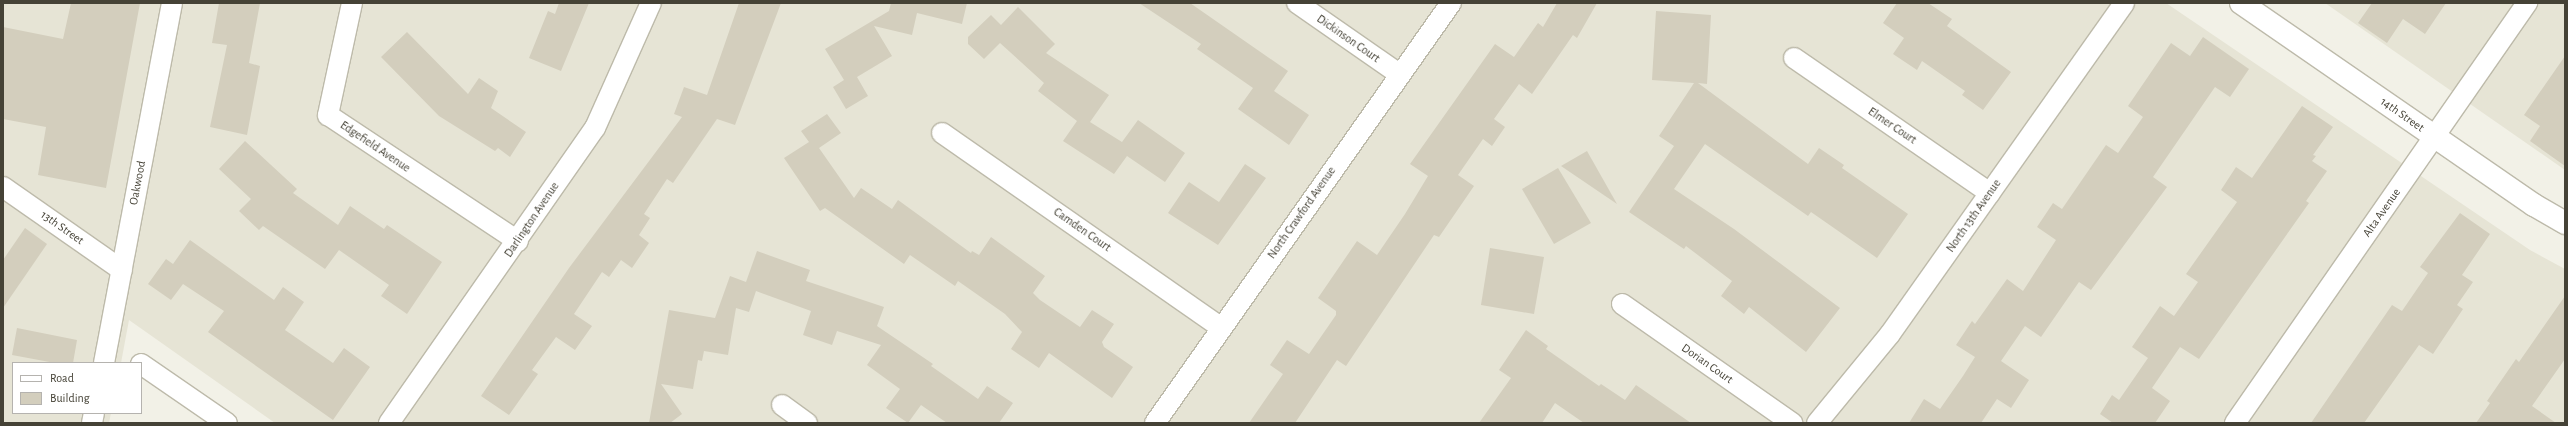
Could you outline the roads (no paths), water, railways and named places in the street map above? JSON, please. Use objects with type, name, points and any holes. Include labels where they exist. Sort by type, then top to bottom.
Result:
[{"type":"street","name":"Oakwood","points":[[104,362],[172,3]]},
{"type":"street","name":"Edgefield Avenue","points":[[352,3],[328,115],[518,241]]},
{"type":"street","name":"Darlington Avenue","points":[[389,423],[518,241],[595,128],[651,3]]},
{"type":"street","name":"Dickinson Court","points":[[1297,3],[1399,74]]},
{"type":"street","name":"North Crawford Avenue","points":[[1155,423],[1399,74],[1451,3]]},
{"type":"street","name":"North 13th Avenue","points":[[1817,423],[1890,334],[2124,3]]},
{"type":"street","name":"14th Street","points":[[2241,3],[2434,137],[2565,223]]},
{"type":"street","name":"Alta Avenue","points":[[2235,423],[2527,3]]},
{"type":"street","name":"Elmer Court","points":[[1794,58],[1990,193]]},
{"type":"street","name":"Camden Court","points":[[942,133],[1222,328]]},
{"type":"street","name":"13th Street","points":[[3,187],[122,270]]},
{"type":"street","name":"Dorian Court","points":[[1622,304],[1792,423]]},
{"type":"street","points":[[142,365],[227,423]]},
{"type":"street","points":[[782,406],[807,423]]}]
